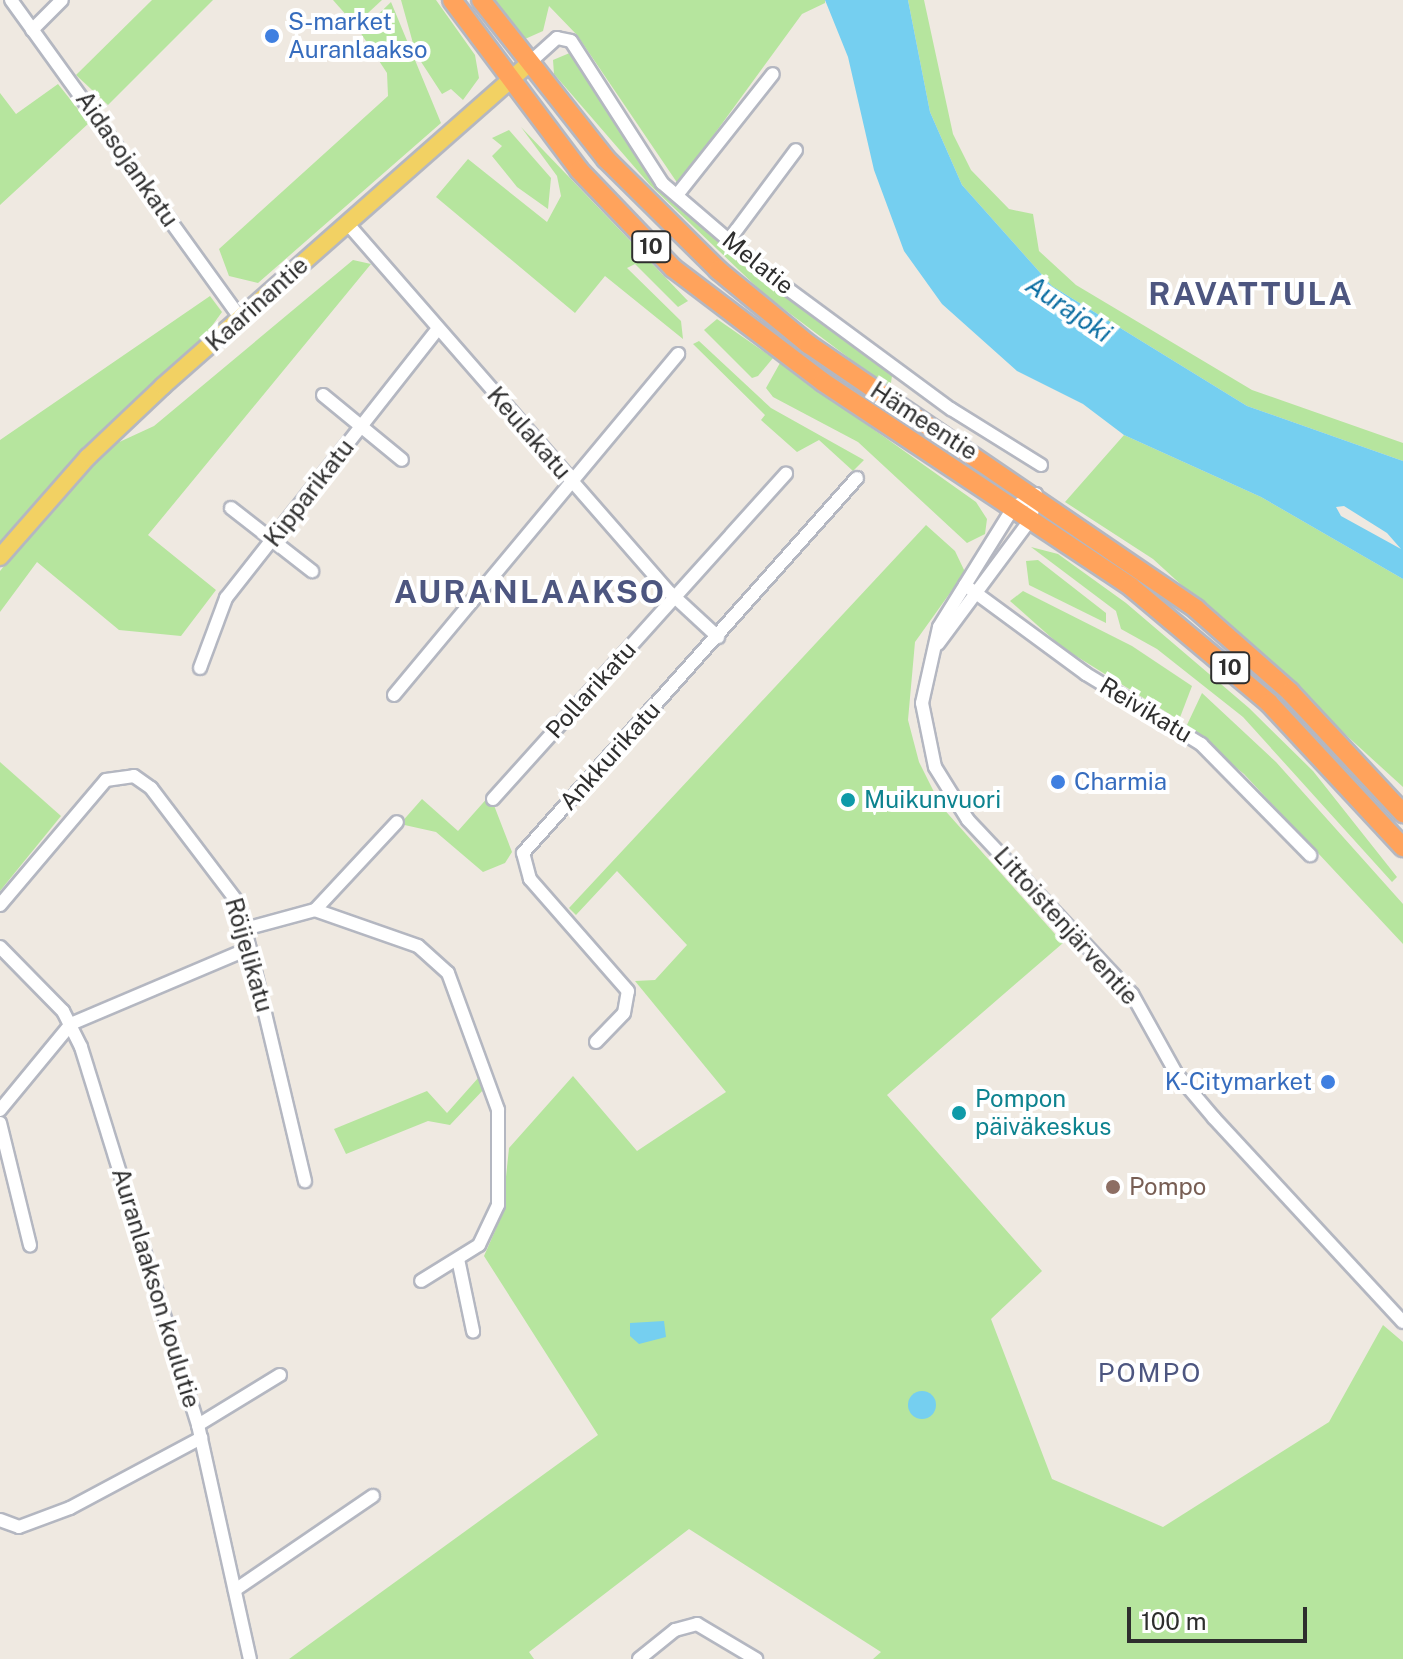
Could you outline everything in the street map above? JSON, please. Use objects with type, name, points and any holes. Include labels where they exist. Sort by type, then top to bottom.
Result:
[{"type":"highway","name":"Hämeentie","points":[[452,0],[579,170],[673,268],[823,382],[1131,587],[1233,670],[1403,847]]},
{"type":"highway","name":"Hämeentie","points":[[481,0],[528,64],[606,159],[718,270],[817,350],[1036,494],[1230,638],[1324,725],[1403,813]]},
{"type":"main road","name":"Kaarinantie","points":[[0,557],[88,457],[528,64]]},
{"type":"street","name":"Aidasojankatu","points":[[11,0],[241,319]]},
{"type":"street","points":[[32,30],[62,0]]},
{"type":"street","name":"Melatie","points":[[528,64],[557,38],[571,41],[662,183],[729,240],[951,409],[1041,465]]},
{"type":"street","points":[[677,195],[773,74]]},
{"type":"street","points":[[729,240],[796,150]]},
{"type":"street","name":"Keulakatu","points":[[347,223],[674,598],[718,637]]},
{"type":"street","name":"Kipparikatu","points":[[200,668],[221,605],[438,329]]},
{"type":"street","points":[[394,695],[678,354]]},
{"type":"street","points":[[323,395],[402,460]]},
{"type":"street","name":"Pollarikatu","points":[[493,799],[786,474]]},
{"type":"street","name":"Ankkurikatu","points":[[596,1042],[627,1009],[628,991],[530,879],[522,858],[857,478]]},
{"type":"street","name":"Littoistenjärventie","points":[[1036,494],[1013,508],[939,627],[924,684],[923,725],[935,767],[955,803],[1132,994],[1176,1073],[1403,1322]]},
{"type":"street","name":"Littoistenjärventie","points":[[935,648],[1031,519],[1036,494]]},
{"type":"street","points":[[231,508],[312,571]]},
{"type":"street","name":"Reivikatu","points":[[965,585],[1086,674],[1201,744],[1310,855]]},
{"type":"street","name":"Röijelikatu","points":[[0,905],[96,790],[119,775],[140,779],[156,793],[235,896],[305,1181]]},
{"type":"street","points":[[245,929],[315,910],[397,822]]},
{"type":"street","points":[[315,910],[428,952],[456,991],[495,1098],[501,1135],[494,1223],[479,1245],[421,1281]]},
{"type":"street","name":"Auranlaakson koulutie","points":[[0,947],[71,1024],[200,1432],[250,1659]]},
{"type":"street","points":[[0,1110],[71,1024],[250,948]]},
{"type":"street","points":[[0,1123],[30,1245]]},
{"type":"street","points":[[458,1259],[473,1331]]},
{"type":"street","points":[[0,1520],[19,1527],[131,1481],[280,1375]]},
{"type":"street","points":[[235,1590],[373,1496]]},
{"type":"street","points":[[639,1659],[675,1630],[697,1624],[756,1659]]},
{"type":"green space","points":[[152,0],[213,0],[108,105],[76,75]]},
{"type":"green space","points":[[333,0],[382,0],[355,25]]},
{"type":"green space","points":[[401,0],[436,0],[475,55],[479,78],[463,100],[451,89],[442,94],[416,54]]},
{"type":"green space","points":[[494,0],[825,0],[825,3],[802,14],[678,184],[577,35],[549,6],[543,31],[525,39]]},
{"type":"green space","points":[[908,0],[924,0],[953,134],[971,170],[1009,209],[1033,214],[1039,251],[1076,285],[1252,390],[1403,443],[1403,461],[1247,406],[1052,286],[962,185],[930,112]]},
{"type":"green space","points":[[391,2],[441,123],[258,283],[229,276],[219,249],[388,96],[387,73],[360,32]]},
{"type":"green space","points":[[572,52],[669,195],[768,282],[892,376],[890,389],[764,294],[650,185],[554,74],[553,60]]},
{"type":"green space","points":[[58,84],[89,123],[0,205],[0,93],[16,114]]},
{"type":"green space","points":[[521,127],[688,301],[678,307],[635,264],[627,268],[681,321],[683,339],[605,276],[575,313],[436,197],[468,159],[547,222],[561,196],[557,176]]},
{"type":"green space","points":[[509,130],[551,178],[548,209],[517,187],[492,156],[502,146],[492,138]]},
{"type":"green space","points":[[353,260],[371,264],[148,535],[216,590],[181,636],[119,630],[37,562],[0,612],[0,571],[86,468],[115,444],[154,426]]},
{"type":"green space","points":[[210,296],[222,312],[201,341],[106,426],[0,544],[0,440]]},
{"type":"green space","points":[[717,319],[773,358],[758,376],[752,378],[704,330]]},
{"type":"green space","points":[[699,341],[771,408],[864,460],[853,471],[819,440],[797,452],[761,420],[765,415],[693,344]]},
{"type":"green space","points":[[780,363],[976,502],[987,519],[985,534],[967,543],[858,442],[773,397],[766,388]]},
{"type":"green space","points":[[1124,435],[1261,497],[1403,579],[1403,787],[1153,559],[1065,502]]},
{"type":"green space","points":[[926,525],[955,551],[965,572],[915,642],[908,720],[919,762],[941,806],[1063,943],[887,1095],[1042,1271],[991,1319],[1052,1479],[1163,1527],[1329,1422],[1383,1325],[1403,1342],[1403,1659],[873,1659],[881,1652],[689,1529],[529,1652],[534,1659],[289,1659],[598,1435],[484,1256],[502,1215],[509,1148],[573,1076],[637,1151],[726,1092],[635,981],[655,980],[687,945],[617,871],[576,915],[569,908]]},
{"type":"green space","points":[[1031,547],[1058,554],[1126,603],[1249,708],[1313,771],[1397,877],[1392,882],[1243,717],[1157,649],[1121,629],[1116,611]]},
{"type":"green space","points":[[1038,560],[1106,613],[1106,623],[1029,585],[1026,561]]},
{"type":"green space","points":[[1023,591],[1132,646],[1192,686],[1179,720],[1063,648],[1010,601]]},
{"type":"green space","points":[[1202,693],[1276,762],[1403,904],[1403,944],[1244,774],[1186,727]]},
{"type":"green space","points":[[0,762],[61,816],[0,891]]},
{"type":"green space","points":[[490,795],[512,852],[505,863],[483,872],[436,832],[400,824],[422,799],[458,831]]},
{"type":"green space","points":[[479,1077],[485,1088],[450,1125],[428,1121],[346,1154],[334,1129],[427,1091],[447,1113]]},
{"type":"water","name":"Aurajoki","points":[[825,0],[908,0],[930,112],[962,185],[1052,286],[1247,406],[1403,461],[1403,579],[1261,497],[1124,435],[1083,404],[1017,371],[942,304],[904,251],[874,170],[848,57]],"holes":[[[1344,506],[1387,533],[1401,549],[1341,516],[1336,507]]]},
{"type":"water","points":[[664,1321],[666,1337],[639,1344],[630,1336],[630,1323]]},
{"type":"water","points":[[922,1391],[932,1395],[936,1405],[932,1415],[922,1419],[912,1415],[908,1405],[912,1395]]},
{"type":"place","name":"S-market Auranlaakso","points":[[272,36]]},
{"type":"place","name":"Charmia","points":[[1058,782]]},
{"type":"place","name":"Muikunvuori","points":[[848,800]]},
{"type":"place","name":"K-Citymarket","points":[[1328,1082]]},
{"type":"place","name":"Pompon päiväkeskus","points":[[959,1113]]},
{"type":"place","name":"Pompo","points":[[1113,1187]]},
{"type":"district","name":"RAVATTULA","points":[[1251,294]]},
{"type":"district","name":"AURANLAAKSO","points":[[530,592]]},
{"type":"district","name":"POMPO","points":[[1150,1373]]}]
